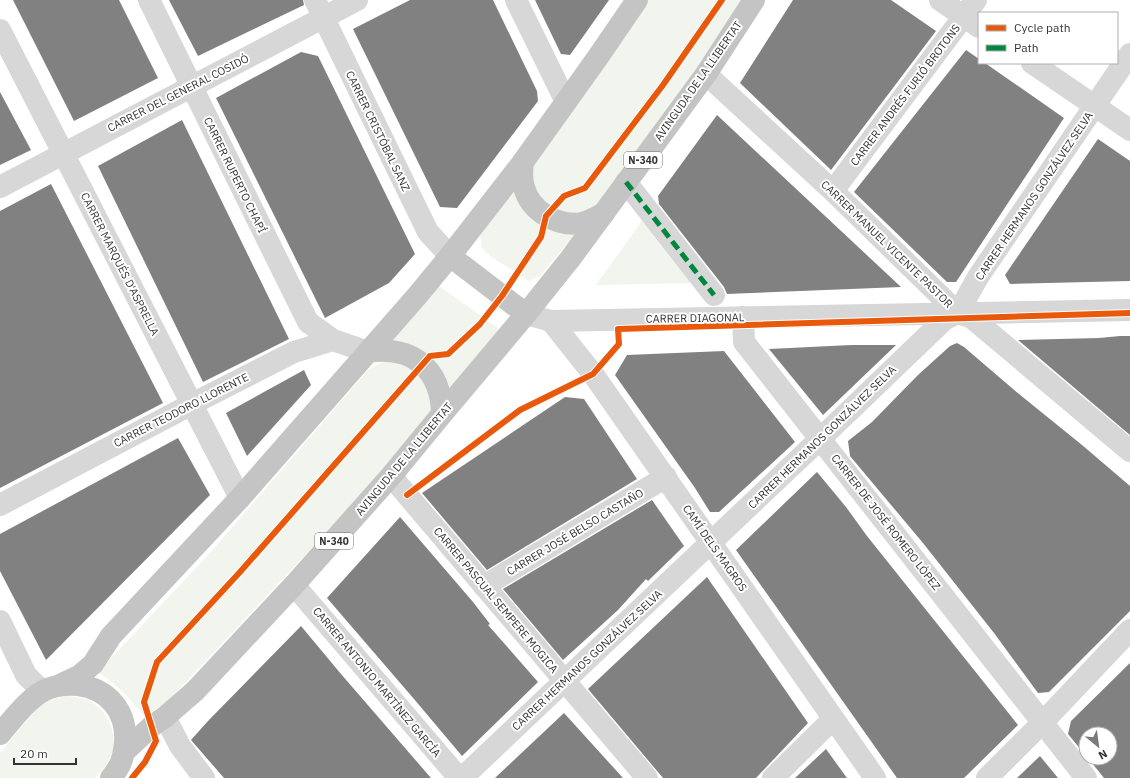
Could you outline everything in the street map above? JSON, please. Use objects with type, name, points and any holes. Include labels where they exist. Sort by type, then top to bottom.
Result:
[{"type":"highway","points":[[0,734],[29,701],[52,688],[80,676],[93,664],[112,636],[240,498],[368,352],[450,256],[523,162],[637,0]]},
{"type":"highway","name":"AVINGUDA DE LA LLIBERTAT","points":[[124,752],[152,726],[165,717],[195,691],[294,586],[391,476],[526,314],[605,212],[706,74],[754,0]]},
{"type":"highway","points":[[523,162],[522,174],[524,187],[528,198],[536,208],[546,216],[570,224],[583,223],[595,219],[605,212]]},
{"type":"highway","points":[[450,256],[526,314]]},
{"type":"highway","points":[[368,352],[392,350],[414,358],[423,365],[432,375],[438,387],[442,414]]},
{"type":"highway","name":"N-340","points":[[52,688],[88,686],[102,693],[115,704],[123,720],[125,733],[124,752],[118,768],[111,778]]},
{"type":"street","name":"CARRER RUPERTO CHAPÍ","points":[[149,0],[308,322],[333,340]]},
{"type":"street","name":"CARRER DEL GENERAL COSIDÓ","points":[[0,187],[192,87],[319,9],[357,0]]},
{"type":"street","points":[[516,0],[566,102]]},
{"type":"street","points":[[940,0],[973,14]]},
{"type":"street","name":"CARRER CRISTÓBAL SANZ","points":[[319,9],[428,232],[450,256]]},
{"type":"street","name":"CARRER ANDRÉS FURIÓ BROTONS","points":[[833,191],[973,14]]},
{"type":"street","name":"CARRER MARQUÉS D'ASPRELLA","points":[[0,30],[240,498]]},
{"type":"street","name":"CARRER HERMANOS GONZÁLVEZ SELVA","points":[[462,778],[945,319],[958,313],[978,277],[1130,54]]},
{"type":"street","points":[[1033,64],[1130,130]]},
{"type":"street","name":"CARRER MANUEL VICENTE PASTOR","points":[[706,74],[833,191],[958,313],[972,318],[1130,451]]},
{"type":"street","points":[[626,182],[714,295]]},
{"type":"street","name":"CARRER DIAGONAL","points":[[526,314],[551,321],[1130,310]]},
{"type":"street","name":"CARRER DE JOSÉ ROMERO LÓPEZ","points":[[743,317],[744,342],[1086,778]]},
{"type":"street","name":"CAMÍ DELS MAGROS","points":[[551,321],[593,374],[712,542],[875,778]]},
{"type":"street","points":[[333,340],[368,352]]},
{"type":"street","name":"CARRER TEODORO LLORENTE","points":[[0,505],[294,352],[333,340]]},
{"type":"street","name":"CARRER PASCUAL SEMPERE MOGICA","points":[[391,476],[647,778]]},
{"type":"street","name":"CARRER JOSÉ BELSO CASTAÑO","points":[[484,586],[666,477]]},
{"type":"street","name":"CARRER ANTONIO MARTÍNEZ GARCÍA","points":[[294,586],[459,778]]},
{"type":"street","points":[[0,621],[26,675],[52,688]]},
{"type":"street","points":[[987,778],[1043,722],[1130,630]]},
{"type":"street","points":[[165,717],[180,746],[204,778]]},
{"type":"street","points":[[773,778],[833,719]]},
{"type":"shaded area","points":[[647,0],[742,0],[683,94],[600,205],[568,217],[542,206],[531,174],[534,161]]},
{"type":"shaded area","points":[[513,192],[575,234],[540,276],[529,281],[490,256],[482,248],[480,236],[490,219]]},
{"type":"shaded area","points":[[644,218],[695,283],[596,285]]},
{"type":"shaded area","points":[[438,285],[499,329],[449,391],[397,346],[391,339]]},
{"type":"shaded area","points":[[407,361],[428,384],[431,413],[385,470],[167,702],[144,716],[123,692],[98,672],[209,554],[368,370],[382,362]]},
{"type":"shaded area","points":[[64,696],[85,699],[99,708],[109,721],[112,728],[113,745],[111,757],[103,770],[95,778],[0,778],[0,753],[27,720],[39,708],[49,701]]},
{"type":"building","points":[[13,0],[119,0],[158,78],[74,121]]},
{"type":"building","points":[[169,0],[303,0],[304,5],[198,56]]},
{"type":"building","points":[[410,0],[493,0],[537,91],[538,101],[457,208],[440,207],[353,29]]},
{"type":"building","points":[[535,0],[609,0],[570,55],[561,54]]},
{"type":"building","points":[[793,0],[891,0],[936,31],[831,170],[740,83]]},
{"type":"building","points":[[966,50],[978,58],[978,64],[986,64],[1064,118],[956,282],[947,282],[854,192]]},
{"type":"building","points":[[301,52],[318,56],[415,254],[389,283],[325,318],[216,98]]},
{"type":"building","points":[[0,92],[31,150],[0,165]]},
{"type":"building","points":[[717,115],[901,287],[727,294],[724,287],[659,204],[658,196]]},
{"type":"building","points":[[182,120],[289,339],[203,382],[98,166]]},
{"type":"building","points":[[1098,139],[1130,161],[1130,281],[1010,284],[1005,275]]},
{"type":"building","points":[[51,184],[163,403],[0,488],[0,211]]},
{"type":"building","points":[[1130,336],[1130,435],[1018,340],[1099,338]]},
{"type":"building","points":[[957,343],[964,347],[1130,486],[1130,611],[1049,692],[1038,693],[994,633],[923,543],[850,456],[848,441],[872,422],[918,375],[950,346]]},
{"type":"building","points":[[851,345],[896,345],[823,415],[769,349]]},
{"type":"building","points":[[724,351],[795,442],[719,512],[710,512],[695,488],[615,375],[627,355]]},
{"type":"building","points":[[304,370],[311,385],[247,456],[226,413]]},
{"type":"building","points":[[565,397],[584,399],[637,479],[487,570],[422,493]]},
{"type":"building","points":[[178,438],[210,495],[46,660],[0,571],[0,534]]},
{"type":"building","points":[[817,472],[1018,725],[964,778],[897,778],[736,550]]},
{"type":"building","points":[[652,500],[684,546],[648,581],[646,579],[618,610],[563,660],[503,589]]},
{"type":"building","points":[[400,517],[473,602],[490,624],[488,625],[538,682],[462,756],[327,598]]},
{"type":"building","points":[[707,577],[808,723],[756,778],[663,778],[588,689]]},
{"type":"building","points":[[301,626],[431,778],[224,778],[191,740]]},
{"type":"building","points":[[1130,663],[1130,778],[1104,778],[1094,766],[1118,766],[1118,726],[1078,726],[1078,746],[1068,734],[1071,721]]},
{"type":"building","points":[[564,713],[623,778],[495,778],[530,745]]},
{"type":"building","points":[[826,749],[847,778],[795,778]]},
{"type":"building","points":[[1040,756],[1058,778],[1017,778]]},
{"type":"marked path","points":[[626,182],[714,295]]},
{"type":"cycle path","points":[[132,778],[145,762],[156,741],[144,702],[157,662],[240,572],[430,356],[448,354],[480,324],[502,296],[541,237],[546,216],[564,196],[585,188],[663,85],[722,0]]},
{"type":"cycle path","points":[[407,495],[520,410],[593,374],[619,344],[618,329],[1130,313]]}]
